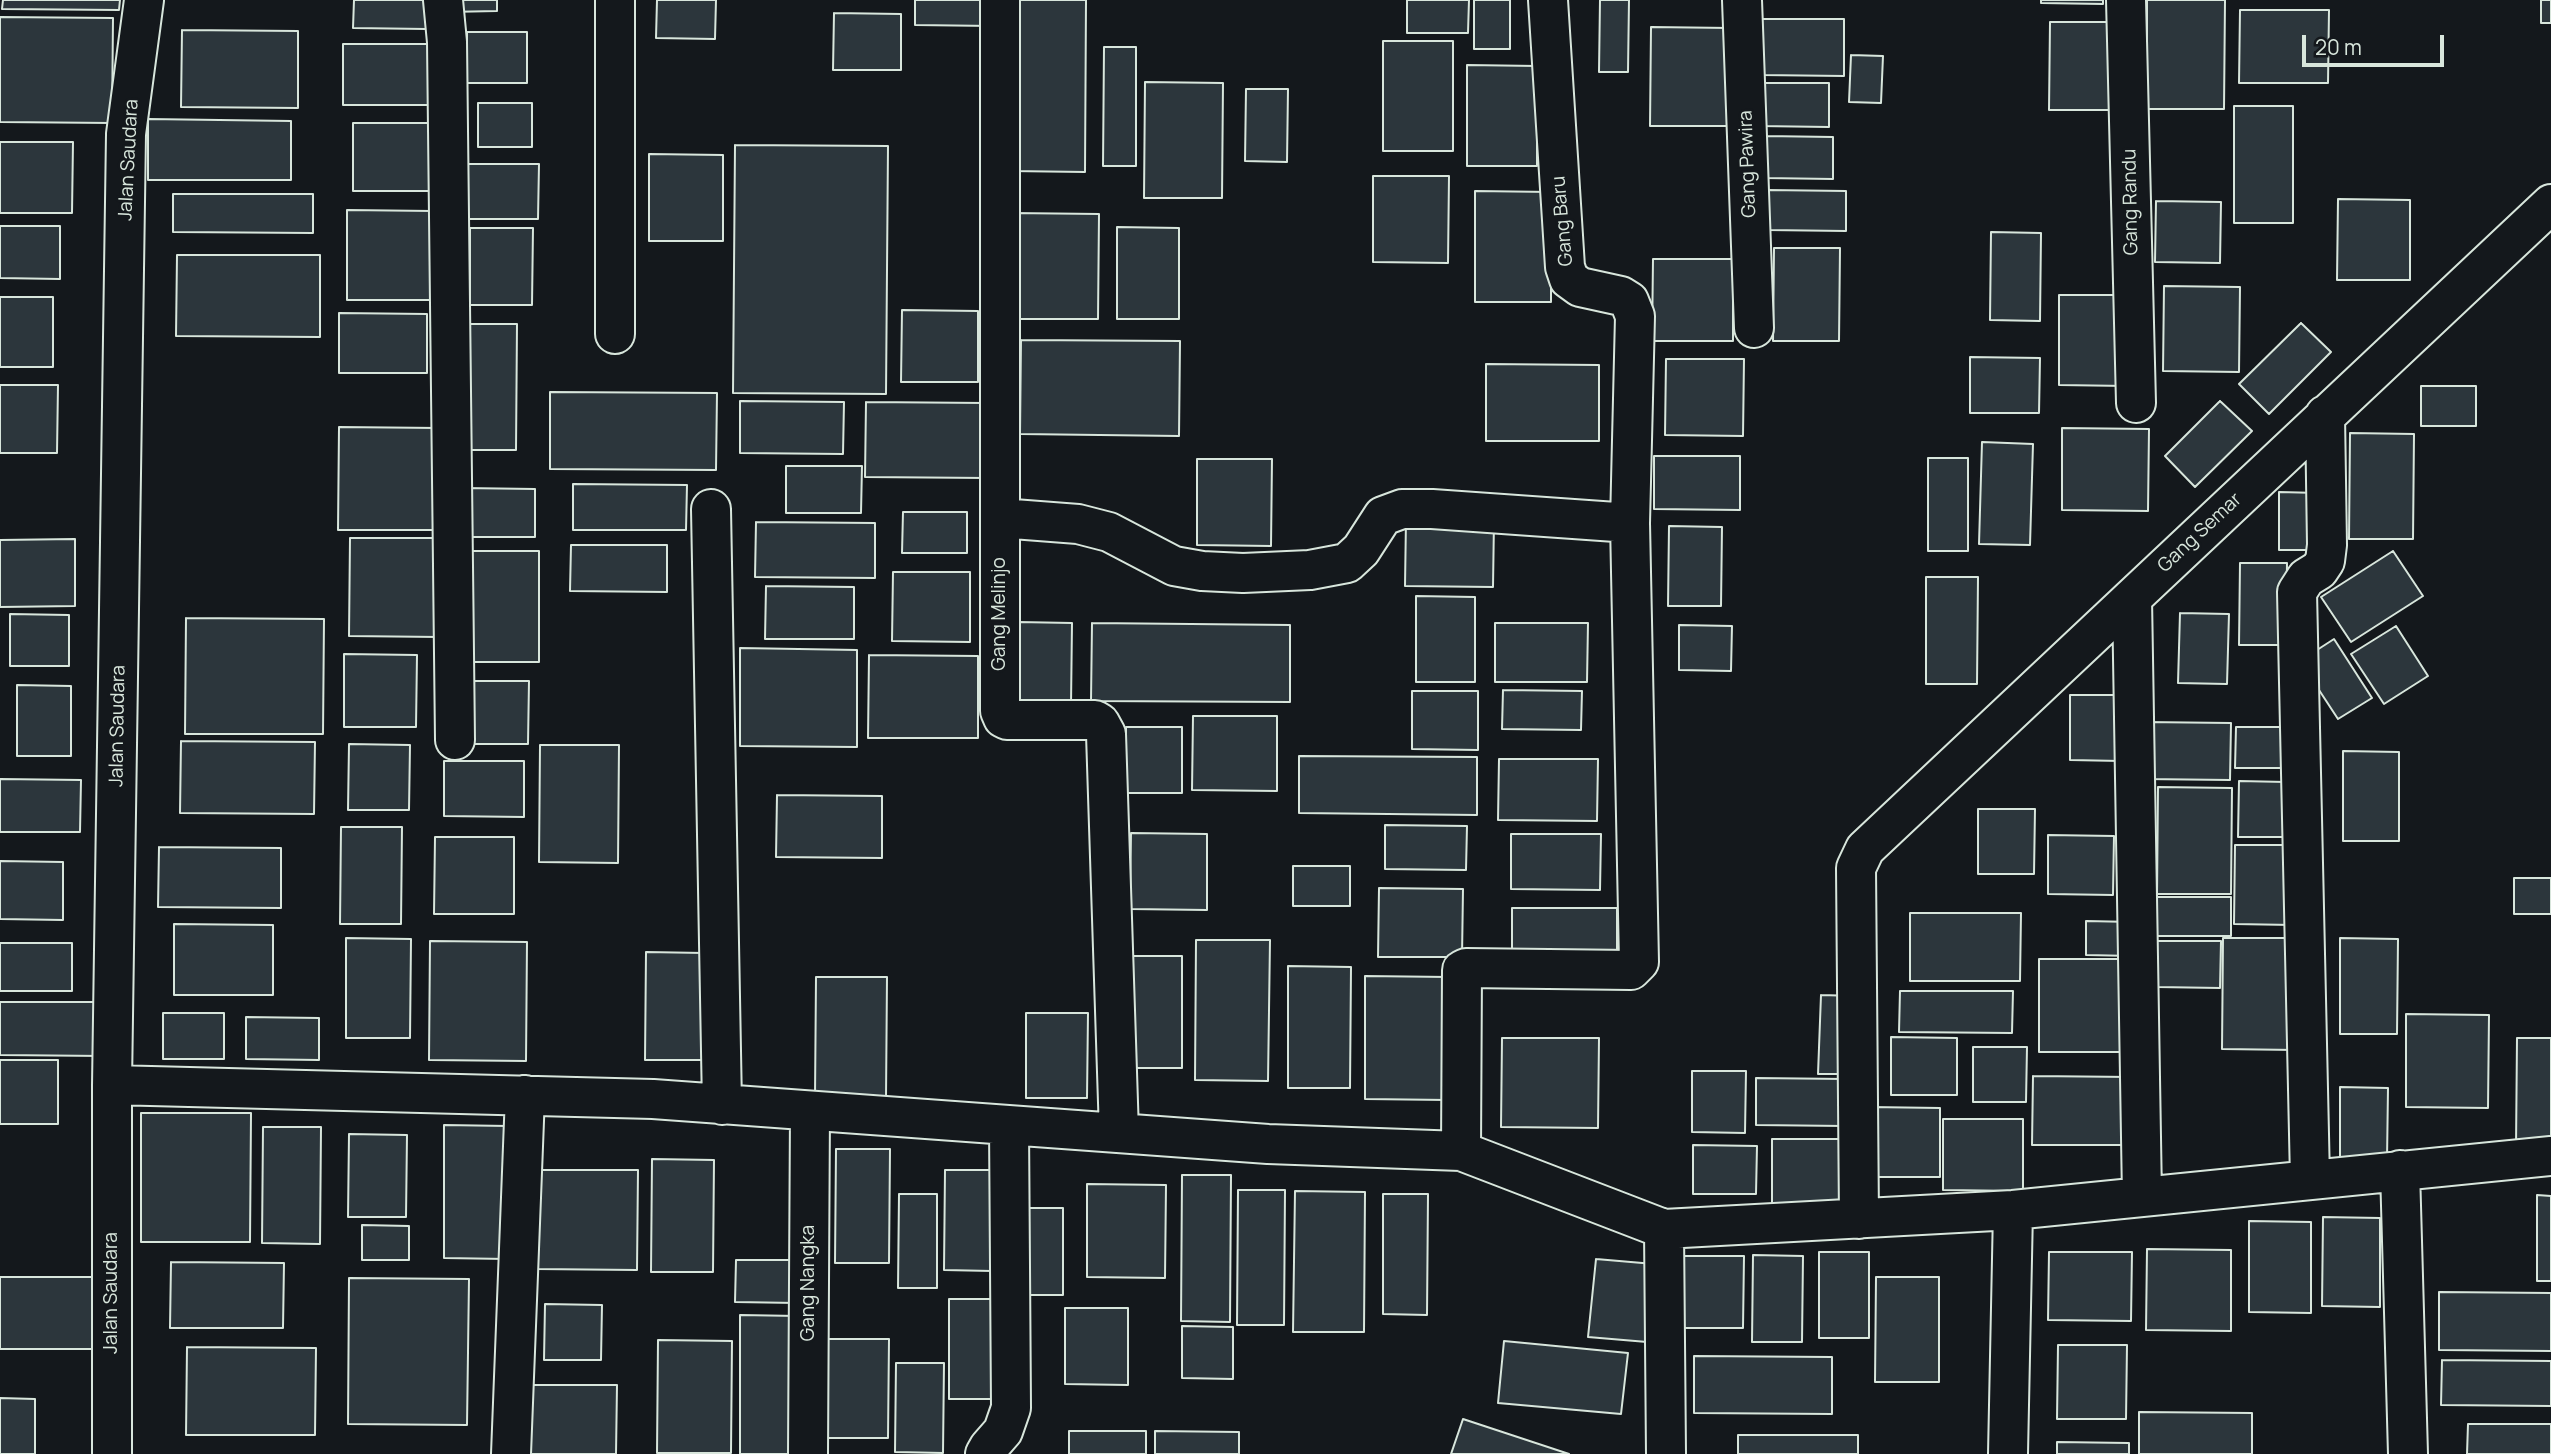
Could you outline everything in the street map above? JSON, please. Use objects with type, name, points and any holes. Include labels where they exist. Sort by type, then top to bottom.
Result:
[{"type":"street","name":"Jalan Saudara","points":[[111,1454],[112,1085],[127,134],[144,0]]},
{"type":"street","points":[[443,0],[447,42],[455,740]]},
{"type":"street","points":[[615,0],[615,334]]},
{"type":"street","name":"Gang Melinjo","points":[[1000,0],[1000,714],[1007,720],[1094,720],[1104,728],[1108,740],[1119,1133]]},
{"type":"street","name":"Gang Baru","points":[[1548,0],[1565,267],[1573,284],[1580,288],[1621,296],[1629,301],[1636,316],[1630,523]]},
{"type":"street","name":"Gang Pawira","points":[[1742,0],[1754,328]]},
{"type":"street","name":"Gang Randu","points":[[2126,0],[2136,403]]},
{"type":"street","name":"Gang Semar","points":[[1859,1219],[1856,868],[1865,849],[2551,204]]},
{"type":"street","points":[[2310,1179],[2297,592],[2306,578],[2319,570],[2325,561],[2325,415]]},
{"type":"street","points":[[711,509],[722,1105]]},
{"type":"street","points":[[1000,518],[1078,524],[1109,532],[1174,566],[1243,573],[1310,570],[1347,562],[1361,550],[1383,516],[1402,509],[1630,523],[1639,962],[1631,970],[1462,970],[1461,1151]]},
{"type":"street","points":[[2132,598],[2142,1197]]},
{"type":"street","points":[[112,1085],[653,1099],[1268,1144],[1461,1151],[1664,1229],[2013,1210],[2551,1156]]},
{"type":"street","points":[[511,1454],[524,1096]]},
{"type":"street","name":"Gang Nangka","points":[[808,1454],[810,1111]]},
{"type":"street","points":[[985,1454],[1003,1432],[1010,1408],[1009,1125]]},
{"type":"street","points":[[2400,1170],[2408,1454]]},
{"type":"street","points":[[2008,1454],[2013,1210]]},
{"type":"street","points":[[1664,1229],[1666,1454]]},
{"type":"building","points":[[3,0],[120,0],[119,10],[2,9]]},
{"type":"building","points":[[354,0],[426,0],[426,29],[353,28]]},
{"type":"building","points":[[447,0],[497,0],[497,11],[447,12]]},
{"type":"building","points":[[657,0],[716,0],[715,39],[656,38]]},
{"type":"building","points":[[915,0],[993,0],[993,26],[915,25]]},
{"type":"building","points":[[1010,0],[1086,0],[1085,172],[1010,171]]},
{"type":"building","points":[[1407,0],[1469,0],[1468,33],[1407,33]]},
{"type":"building","points":[[1474,0],[1510,0],[1510,49],[1474,49]]},
{"type":"building","points":[[1600,0],[1629,0],[1628,72],[1599,72]]},
{"type":"building","points":[[2041,0],[2103,0],[2103,4],[2041,3]]},
{"type":"building","points":[[2147,0],[2225,0],[2224,109],[2147,109]]},
{"type":"building","points":[[2541,0],[2551,0],[2551,23],[2541,23]]},
{"type":"building","points":[[2240,10],[2329,10],[2328,83],[2239,83]]},
{"type":"building","points":[[834,13],[901,14],[901,70],[833,70]]},
{"type":"building","points":[[0,17],[113,18],[112,123],[0,122]]},
{"type":"building","points":[[1761,19],[1844,19],[1844,76],[1761,75]]},
{"type":"building","points":[[2050,22],[2112,22],[2111,110],[2049,110]]},
{"type":"building","points":[[1651,27],[1730,28],[1730,126],[1650,126]]},
{"type":"building","points":[[182,30],[298,31],[298,108],[181,107]]},
{"type":"building","points":[[467,32],[527,32],[527,83],[467,83]]},
{"type":"building","points":[[1383,41],[1453,41],[1453,151],[1383,151]]},
{"type":"building","points":[[343,44],[438,44],[438,105],[343,105]]},
{"type":"building","points":[[1104,47],[1136,47],[1136,166],[1103,166]]},
{"type":"building","points":[[1851,55],[1883,56],[1881,103],[1849,102]]},
{"type":"building","points":[[1467,65],[1537,66],[1537,166],[1467,166]]},
{"type":"building","points":[[1145,82],[1223,83],[1222,198],[1144,198]]},
{"type":"building","points":[[1760,83],[1829,83],[1829,127],[1759,126]]},
{"type":"building","points":[[1246,89],[1288,89],[1287,162],[1245,161]]},
{"type":"building","points":[[478,103],[532,103],[532,147],[478,147]]},
{"type":"building","points":[[2234,106],[2293,106],[2293,223],[2234,223]]},
{"type":"building","points":[[148,119],[291,121],[291,180],[148,180]]},
{"type":"building","points":[[353,123],[429,123],[429,191],[353,191]]},
{"type":"building","points":[[1765,136],[1833,137],[1833,179],[1764,178]]},
{"type":"building","points":[[0,142],[73,142],[72,213],[0,213]]},
{"type":"building","points":[[735,145],[888,146],[886,394],[733,393]]},
{"type":"building","points":[[649,154],[723,155],[723,241],[649,241]]},
{"type":"building","points":[[466,164],[539,164],[538,219],[466,219]]},
{"type":"building","points":[[1373,176],[1449,176],[1448,263],[1373,262]]},
{"type":"building","points":[[1767,190],[1846,191],[1846,231],[1767,230]]},
{"type":"building","points":[[1475,191],[1551,192],[1551,302],[1475,302]]},
{"type":"building","points":[[173,194],[313,194],[313,233],[173,232]]},
{"type":"building","points":[[2338,199],[2410,200],[2410,280],[2337,280]]},
{"type":"building","points":[[2156,201],[2221,202],[2220,263],[2155,262]]},
{"type":"building","points":[[347,210],[432,211],[431,300],[347,300]]},
{"type":"building","points":[[1012,213],[1099,214],[1098,319],[1011,319]]},
{"type":"building","points":[[0,226],[60,226],[60,279],[0,278]]},
{"type":"building","points":[[1117,227],[1179,228],[1179,319],[1117,319]]},
{"type":"building","points":[[470,228],[533,228],[532,305],[470,305]]},
{"type":"building","points":[[1991,232],[2041,233],[2040,321],[1990,320]]},
{"type":"building","points":[[1774,248],[1840,248],[1839,341],[1773,341]]},
{"type":"building","points":[[177,255],[320,255],[320,337],[176,336]]},
{"type":"building","points":[[1653,259],[1733,259],[1733,341],[1652,341]]},
{"type":"building","points":[[2164,286],[2240,287],[2239,372],[2163,371]]},
{"type":"building","points":[[2059,295],[2128,295],[2127,386],[2059,385]]},
{"type":"building","points":[[0,297],[53,297],[53,367],[0,367]]},
{"type":"building","points":[[902,310],[978,311],[978,382],[901,382]]},
{"type":"building","points":[[339,313],[427,314],[427,373],[339,373]]},
{"type":"building","points":[[2301,323],[2331,352],[2269,414],[2239,384]]},
{"type":"building","points":[[464,324],[517,324],[516,450],[463,450]]},
{"type":"building","points":[[1021,340],[1180,341],[1179,436],[1020,434]]},
{"type":"building","points":[[1970,357],[2040,358],[2039,413],[1970,413]]},
{"type":"building","points":[[1666,359],[1744,359],[1743,436],[1665,435]]},
{"type":"building","points":[[1486,364],[1599,365],[1599,441],[1486,441]]},
{"type":"building","points":[[0,385],[58,385],[57,453],[0,453]]},
{"type":"building","points":[[2421,386],[2476,386],[2476,426],[2421,426]]},
{"type":"building","points":[[550,392],[717,393],[716,470],[550,469]]},
{"type":"building","points":[[740,401],[844,402],[843,454],[740,453]]},
{"type":"building","points":[[2220,401],[2252,431],[2195,487],[2165,456]]},
{"type":"building","points":[[866,402],[986,403],[986,478],[865,477]]},
{"type":"building","points":[[339,427],[438,428],[437,530],[338,530]]},
{"type":"building","points":[[2062,428],[2149,429],[2148,511],[2062,510]]},
{"type":"building","points":[[2350,433],[2414,434],[2413,539],[2349,539]]},
{"type":"building","points":[[1982,442],[2033,444],[2030,545],[1979,544]]},
{"type":"building","points":[[1654,456],[1740,456],[1740,510],[1654,509]]},
{"type":"building","points":[[1928,458],[1968,458],[1968,551],[1928,551]]},
{"type":"building","points":[[1197,459],[1272,459],[1271,546],[1197,545]]},
{"type":"building","points":[[786,466],[862,466],[861,513],[786,513]]},
{"type":"building","points":[[573,484],[687,485],[686,530],[573,530]]},
{"type":"building","points":[[463,488],[535,489],[535,537],[463,537]]},
{"type":"building","points":[[2279,492],[2319,493],[2318,550],[2279,550]]},
{"type":"building","points":[[903,512],[967,512],[967,553],[902,553]]},
{"type":"building","points":[[1406,519],[1494,520],[1493,587],[1405,586]]},
{"type":"building","points":[[756,522],[875,523],[875,578],[755,577]]},
{"type":"building","points":[[1669,526],[1722,527],[1721,606],[1668,606]]},
{"type":"building","points":[[350,538],[440,538],[439,637],[349,636]]},
{"type":"building","points":[[75,539],[75,606],[0,607],[0,540]]},
{"type":"building","points":[[571,545],[667,545],[667,592],[570,591]]},
{"type":"building","points":[[465,551],[539,551],[539,662],[464,662]]},
{"type":"building","points":[[2393,551],[2423,596],[2351,642],[2321,597]]},
{"type":"building","points":[[2240,563],[2287,563],[2286,645],[2239,645]]},
{"type":"building","points":[[893,572],[970,572],[970,642],[892,641]]},
{"type":"building","points":[[1926,577],[1978,577],[1977,684],[1926,684]]},
{"type":"building","points":[[766,586],[854,587],[854,639],[765,639]]},
{"type":"building","points":[[1416,596],[1475,597],[1475,682],[1416,682]]},
{"type":"building","points":[[2180,613],[2229,614],[2227,684],[2178,683]]},
{"type":"building","points":[[10,614],[69,615],[69,666],[10,666]]},
{"type":"building","points":[[186,618],[324,619],[323,734],[185,734]]},
{"type":"building","points":[[1018,622],[1072,623],[1071,705],[1018,704]]},
{"type":"building","points":[[1092,623],[1290,625],[1290,702],[1091,701]]},
{"type":"building","points":[[1495,623],[1588,623],[1587,682],[1495,682]]},
{"type":"building","points":[[1679,625],[1732,626],[1731,671],[1679,670]]},
{"type":"building","points":[[2396,626],[2428,676],[2384,704],[2351,654]]},
{"type":"building","points":[[2334,639],[2372,698],[2338,719],[2300,661]]},
{"type":"building","points":[[740,648],[857,650],[857,747],[740,746]]},
{"type":"building","points":[[344,654],[417,655],[416,727],[344,727]]},
{"type":"building","points":[[869,655],[978,656],[978,738],[868,738]]},
{"type":"building","points":[[467,681],[529,681],[528,744],[467,744]]},
{"type":"building","points":[[17,685],[71,686],[71,756],[17,756]]},
{"type":"building","points":[[1503,690],[1582,691],[1581,730],[1502,729]]},
{"type":"building","points":[[1412,691],[1478,691],[1478,750],[1412,749]]},
{"type":"building","points":[[2070,695],[2122,695],[2121,761],[2070,760]]},
{"type":"building","points":[[1193,716],[1277,716],[1277,791],[1192,790]]},
{"type":"building","points":[[2144,722],[2231,723],[2230,780],[2144,779]]},
{"type":"building","points":[[1126,727],[1182,727],[1182,793],[1126,793]]},
{"type":"building","points":[[2236,727],[2290,727],[2290,768],[2235,768]]},
{"type":"building","points":[[181,741],[315,742],[314,814],[180,813]]},
{"type":"building","points":[[349,744],[410,745],[409,810],[348,810]]},
{"type":"building","points":[[540,745],[619,745],[618,863],[539,862]]},
{"type":"building","points":[[2343,751],[2399,752],[2399,841],[2343,841]]},
{"type":"building","points":[[1299,756],[1477,757],[1477,815],[1299,813]]},
{"type":"building","points":[[1499,759],[1598,759],[1597,821],[1498,820]]},
{"type":"building","points":[[444,761],[524,761],[524,817],[444,816]]},
{"type":"building","points":[[0,779],[81,780],[80,832],[0,832]]},
{"type":"building","points":[[2239,781],[2286,782],[2286,837],[2238,837]]},
{"type":"building","points":[[2158,787],[2232,788],[2231,894],[2157,894]]},
{"type":"building","points":[[777,795],[882,796],[882,858],[776,857]]},
{"type":"building","points":[[1978,809],[2035,809],[2034,874],[1978,874]]},
{"type":"building","points":[[1385,825],[1467,826],[1466,870],[1385,869]]},
{"type":"building","points":[[341,827],[402,827],[401,924],[340,924]]},
{"type":"building","points":[[1131,833],[1207,834],[1207,910],[1130,909]]},
{"type":"building","points":[[1511,834],[1601,834],[1600,890],[1511,889]]},
{"type":"building","points":[[2048,835],[2114,836],[2113,895],[2048,894]]},
{"type":"building","points":[[435,837],[514,837],[514,914],[434,914]]},
{"type":"building","points":[[2235,845],[2293,845],[2293,925],[2234,924]]},
{"type":"building","points":[[159,847],[281,848],[281,908],[158,907]]},
{"type":"building","points":[[0,861],[63,862],[63,920],[0,919]]},
{"type":"building","points":[[1293,866],[1350,866],[1350,906],[1293,906]]},
{"type":"building","points":[[2514,878],[2551,878],[2551,914],[2514,914]]},
{"type":"building","points":[[1379,888],[1463,889],[1462,957],[1378,957]]},
{"type":"building","points":[[2156,897],[2231,897],[2231,936],[2156,936]]},
{"type":"building","points":[[1512,908],[1617,908],[1617,963],[1512,962]]},
{"type":"building","points":[[1910,913],[2021,913],[2020,981],[1910,981]]},
{"type":"building","points":[[2086,921],[2133,922],[2133,956],[2086,955]]},
{"type":"building","points":[[174,924],[273,925],[273,995],[174,995]]},
{"type":"building","points":[[346,938],[411,939],[410,1038],[346,1038]]},
{"type":"building","points":[[2223,938],[2297,938],[2296,1050],[2222,1049]]},
{"type":"building","points":[[2340,938],[2398,939],[2397,1034],[2340,1034]]},
{"type":"building","points":[[1196,940],[1270,940],[1268,1081],[1195,1080]]},
{"type":"building","points":[[430,941],[527,942],[526,1061],[429,1060]]},
{"type":"building","points":[[2157,941],[2221,941],[2220,988],[2157,987]]},
{"type":"building","points":[[0,943],[72,943],[72,991],[0,991]]},
{"type":"building","points":[[646,952],[704,953],[703,1060],[645,1060]]},
{"type":"building","points":[[1123,956],[1182,956],[1182,1068],[1122,1068]]},
{"type":"building","points":[[2039,959],[2132,959],[2131,1052],[2039,1052]]},
{"type":"building","points":[[1288,966],[1351,967],[1350,1088],[1288,1088]]},
{"type":"building","points":[[1365,976],[1448,977],[1447,1100],[1365,1099]]},
{"type":"building","points":[[816,977],[887,977],[886,1098],[815,1097]]},
{"type":"building","points":[[1900,991],[2013,991],[2012,1033],[1899,1032]]},
{"type":"building","points":[[1821,995],[1856,996],[1854,1074],[1818,1074]]},
{"type":"building","points":[[0,1002],[104,1002],[103,1056],[0,1055]]},
{"type":"building","points":[[163,1013],[224,1013],[224,1059],[163,1059]]},
{"type":"building","points":[[1026,1013],[1088,1013],[1087,1098],[1026,1098]]},
{"type":"building","points":[[2406,1014],[2489,1015],[2488,1108],[2406,1107]]},
{"type":"building","points":[[246,1017],[319,1018],[319,1060],[246,1059]]},
{"type":"building","points":[[1891,1037],[1957,1038],[1957,1095],[1891,1095]]},
{"type":"building","points":[[1502,1038],[1599,1038],[1598,1128],[1501,1127]]},
{"type":"building","points":[[2517,1038],[2551,1038],[2551,1147],[2516,1147]]},
{"type":"building","points":[[1973,1047],[2027,1047],[2026,1102],[1973,1102]]},
{"type":"building","points":[[0,1060],[58,1060],[58,1124],[0,1124]]},
{"type":"building","points":[[1692,1071],[1746,1071],[1745,1133],[1692,1132]]},
{"type":"building","points":[[2033,1076],[2132,1077],[2132,1145],[2032,1145]]},
{"type":"building","points":[[1756,1078],[1845,1079],[1844,1126],[1756,1125]]},
{"type":"building","points":[[2340,1087],[2388,1088],[2387,1160],[2340,1160]]},
{"type":"building","points":[[1870,1107],[1940,1108],[1940,1177],[1870,1177]]},
{"type":"building","points":[[141,1113],[251,1113],[250,1242],[141,1242]]},
{"type":"building","points":[[1943,1119],[2023,1119],[2023,1191],[1943,1190]]},
{"type":"building","points":[[444,1125],[508,1126],[507,1259],[444,1258]]},
{"type":"building","points":[[263,1127],[321,1127],[320,1244],[262,1243]]},
{"type":"building","points":[[349,1134],[407,1135],[406,1217],[348,1217]]},
{"type":"building","points":[[1772,1139],[1850,1139],[1850,1205],[1772,1204]]},
{"type":"building","points":[[1693,1145],[1757,1146],[1756,1194],[1693,1194]]},
{"type":"building","points":[[836,1149],[890,1149],[889,1263],[835,1263]]},
{"type":"building","points":[[652,1159],[714,1160],[713,1272],[651,1272]]},
{"type":"building","points":[[537,1170],[638,1170],[637,1270],[536,1269]]},
{"type":"building","points":[[945,1170],[992,1170],[992,1271],[944,1270]]},
{"type":"building","points":[[1182,1175],[1231,1175],[1230,1322],[1181,1321]]},
{"type":"building","points":[[1087,1184],[1166,1185],[1165,1278],[1087,1277]]},
{"type":"building","points":[[1238,1190],[1285,1190],[1284,1325],[1237,1325]]},
{"type":"building","points":[[1295,1191],[1365,1192],[1364,1332],[1293,1332]]},
{"type":"building","points":[[899,1194],[937,1194],[937,1288],[898,1288]]},
{"type":"building","points":[[1383,1194],[1428,1194],[1427,1315],[1383,1314]]},
{"type":"building","points":[[2537,1195],[2551,1196],[2551,1281],[2537,1281]]},
{"type":"building","points":[[1025,1208],[1063,1208],[1063,1295],[1025,1295]]},
{"type":"building","points":[[2323,1217],[2380,1218],[2380,1307],[2322,1306]]},
{"type":"building","points":[[2249,1221],[2311,1222],[2311,1313],[2249,1312]]},
{"type":"building","points":[[362,1225],[409,1226],[409,1260],[362,1260]]},
{"type":"building","points":[[2147,1249],[2231,1250],[2231,1331],[2146,1330]]},
{"type":"building","points":[[1819,1252],[1869,1252],[1869,1338],[1819,1338]]},
{"type":"building","points":[[2049,1252],[2132,1252],[2131,1321],[2048,1320]]},
{"type":"building","points":[[1753,1255],[1803,1256],[1802,1342],[1752,1342]]},
{"type":"building","points":[[1680,1256],[1744,1256],[1743,1328],[1679,1328]]},
{"type":"building","points":[[1596,1259],[1654,1264],[1647,1342],[1588,1337]]},
{"type":"building","points":[[736,1260],[797,1260],[797,1303],[735,1302]]},
{"type":"building","points":[[171,1262],[284,1263],[283,1328],[170,1328]]},
{"type":"building","points":[[0,1277],[97,1277],[96,1349],[0,1349]]},
{"type":"building","points":[[1876,1277],[1939,1277],[1939,1382],[1875,1382]]},
{"type":"building","points":[[349,1278],[469,1279],[467,1425],[348,1424]]},
{"type":"building","points":[[2439,1292],[2551,1293],[2551,1351],[2439,1350]]},
{"type":"building","points":[[949,1299],[996,1299],[996,1399],[949,1399]]},
{"type":"building","points":[[545,1304],[602,1305],[601,1360],[544,1360]]},
{"type":"building","points":[[1065,1308],[1128,1308],[1128,1385],[1065,1384]]},
{"type":"building","points":[[740,1315],[798,1316],[797,1454],[740,1454]]},
{"type":"building","points":[[1182,1326],[1233,1327],[1233,1379],[1182,1378]]},
{"type":"building","points":[[824,1339],[889,1339],[888,1438],[823,1438]]},
{"type":"building","points":[[658,1340],[732,1341],[731,1453],[657,1453]]},
{"type":"building","points":[[1504,1341],[1628,1353],[1621,1414],[1498,1403]]},
{"type":"building","points":[[2058,1345],[2127,1345],[2126,1419],[2057,1419]]},
{"type":"building","points":[[187,1347],[316,1348],[315,1435],[186,1435]]},
{"type":"building","points":[[1694,1356],[1832,1357],[1832,1414],[1694,1413]]},
{"type":"building","points":[[2442,1360],[2551,1361],[2551,1406],[2441,1405]]},
{"type":"building","points":[[896,1363],[944,1363],[943,1453],[895,1452]]},
{"type":"building","points":[[528,1385],[617,1385],[616,1454],[528,1454]]},
{"type":"building","points":[[0,1398],[35,1399],[35,1454],[0,1454]]},
{"type":"building","points":[[2139,1412],[2252,1413],[2252,1454],[2139,1454]]},
{"type":"building","points":[[1463,1419],[1569,1454],[1451,1454]]},
{"type":"building","points":[[2468,1424],[2551,1424],[2551,1454],[2467,1454]]},
{"type":"building","points":[[1069,1431],[1146,1431],[1146,1454],[1069,1454]]},
{"type":"building","points":[[1155,1431],[1239,1432],[1239,1454],[1155,1454]]},
{"type":"building","points":[[1738,1435],[1858,1435],[1858,1454],[1738,1454]]},
{"type":"building","points":[[2057,1442],[2129,1443],[2129,1454],[2057,1454]]}]
